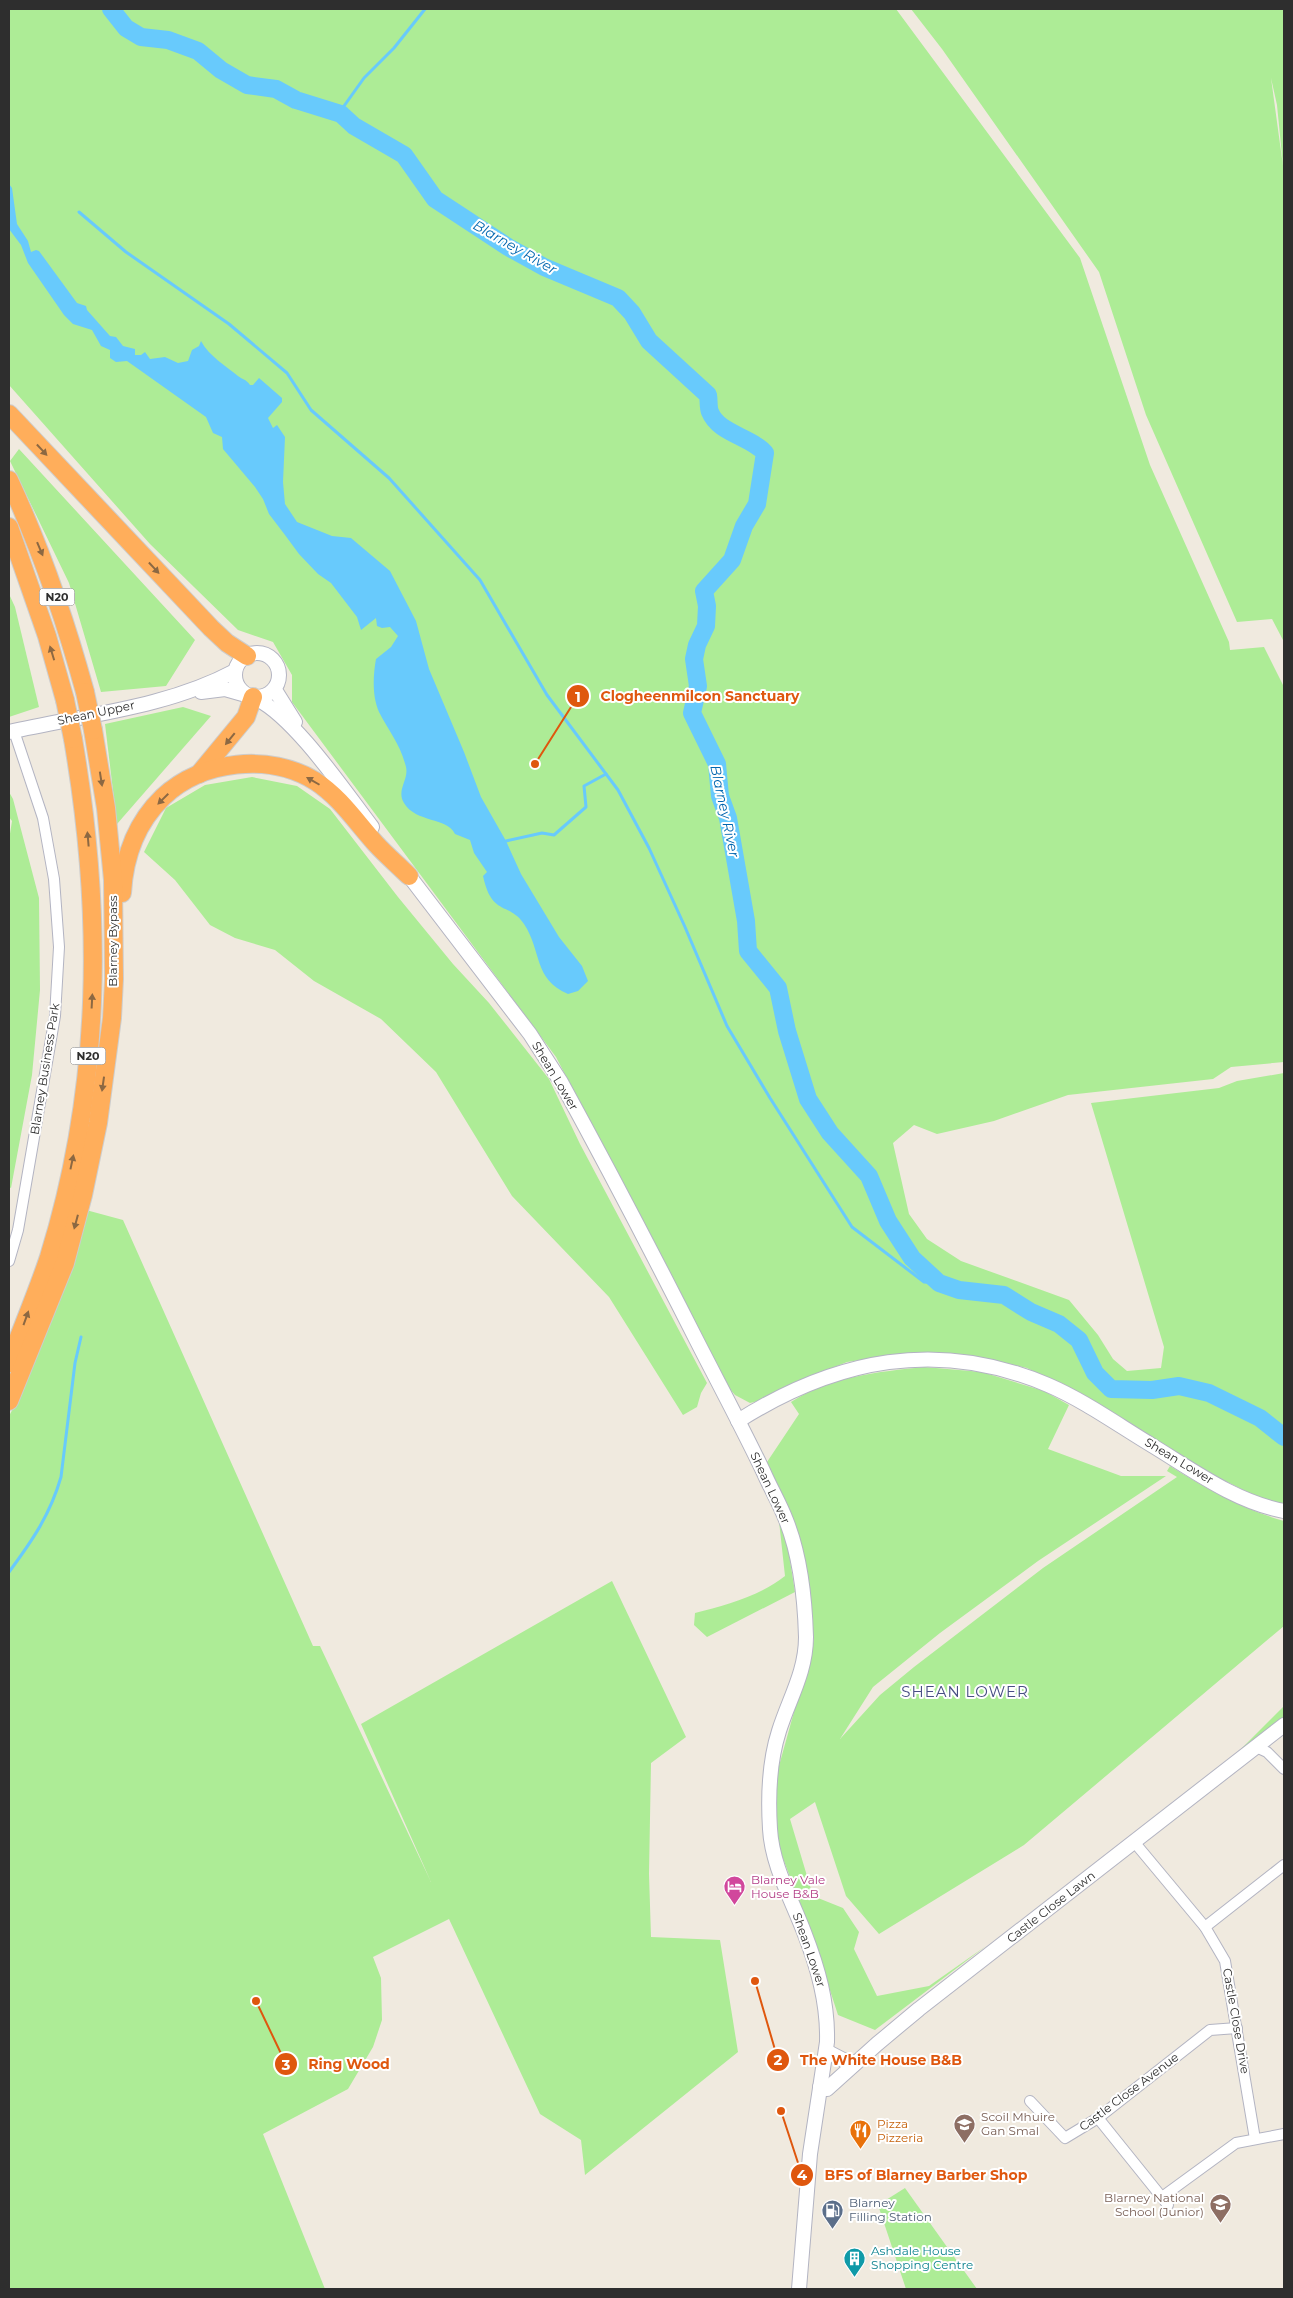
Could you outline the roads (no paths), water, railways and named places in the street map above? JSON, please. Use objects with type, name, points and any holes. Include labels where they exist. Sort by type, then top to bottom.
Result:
[{"type":"highway","points":[[9,414],[211,628],[227,643],[247,656]]},
{"type":"highway","name":"Blarney Bypass","points":[[9,480],[44,559],[67,626],[94,730],[106,808],[113,880],[114,979],[112,1018],[98,1123],[83,1195],[65,1263],[9,1401]]},
{"type":"highway","name":"Blarney Bypass","points":[[9,527],[47,636],[65,700],[73,739],[88,834],[94,967],[91,1034],[80,1123],[67,1188],[48,1257],[9,1363]]},
{"type":"highway","points":[[112,1018],[118,970],[123,882],[127,856],[134,838],[162,798],[198,774],[246,717],[252,697]]},
{"type":"highway","points":[[198,774],[247,763],[273,766],[295,772],[315,781],[344,805],[376,844],[409,876]]},
{"type":"main road","points":[[253,653],[266,655],[276,664],[280,675],[274,690],[266,696],[252,697],[237,685],[235,671],[238,665],[253,653]]},
{"type":"main road","name":"Shean Upper","points":[[183,694],[212,683],[235,671]]},
{"type":"main road","name":"Shean Upper","points":[[11,732],[183,694],[225,690],[252,697]]},
{"type":"main road","name":"Shean Lower","points":[[274,690],[322,762],[546,1057],[580,1116],[738,1421],[786,1520],[795,1550],[802,1593],[806,1637],[802,1671],[782,1720],[776,1742],[771,1774],[770,1828],[772,1845],[784,1886],[804,1932],[822,1985],[828,2016],[826,2051],[804,2206],[799,2289]]},
{"type":"main road","name":"Shean Lower","points":[[252,697],[281,716],[322,762]]},
{"type":"main road","name":"Shean Lower","points":[[738,1421],[812,1382],[854,1368],[904,1360],[952,1361],[986,1366],[1016,1373],[1048,1386],[1097,1411],[1197,1473],[1246,1500],[1284,1511]]},
{"type":"main road","name":"Castle Close Lawn","points":[[820,2086],[827,2089],[919,2010],[1284,1725]]},
{"type":"main road","points":[[826,2051],[853,2065]]},
{"type":"street","name":"Blarney Business Park","points":[[9,1261],[18,1230],[55,1016],[59,947],[54,879],[43,818],[11,732]]},
{"type":"street","points":[[1256,1748],[1267,1752],[1284,1769]]},
{"type":"street","name":"Castle Close Drive","points":[[1135,1843],[1205,1927],[1225,1961],[1255,2139]]},
{"type":"street","points":[[1205,1927],[1284,1865]]},
{"type":"street","name":"Castle Close Avenue","points":[[1030,2101],[1065,2138],[1098,2118],[1210,2030],[1237,2028]]},
{"type":"street","points":[[1098,2118],[1165,2201],[1236,2144],[1284,2134]]},
{"type":"water","points":[[9,184],[12,188],[17,224],[28,241],[31,252],[39,251],[77,303],[86,306],[87,310],[110,336],[116,337],[123,346],[135,349],[135,355],[141,355],[145,352],[150,359],[165,357],[178,363],[188,361],[192,350],[199,346],[201,341],[213,356],[250,385],[253,385],[259,378],[282,398],[282,402],[268,418],[273,428],[277,425],[285,437],[283,482],[285,504],[297,522],[332,536],[351,538],[390,571],[416,621],[429,669],[481,797],[506,841],[521,874],[559,937],[582,966],[588,981],[578,991],[568,994],[549,981],[543,972],[534,944],[524,924],[518,917],[501,907],[491,898],[483,876],[487,872],[474,853],[470,840],[455,834],[451,829],[439,822],[416,814],[404,803],[401,794],[406,776],[404,759],[379,712],[374,686],[376,659],[391,647],[398,636],[390,627],[382,628],[377,626],[376,618],[361,630],[357,617],[331,583],[318,574],[299,554],[269,514],[263,499],[255,487],[223,449],[222,437],[213,433],[206,417],[127,361],[116,362],[110,358],[110,350],[101,346],[92,330],[73,324],[64,315],[28,263],[21,245],[9,229]]},
{"type":"waterway","name":"Blarney River","points":[[111,9],[126,28],[141,37],[168,40],[198,51],[221,70],[247,85],[276,89],[296,100],[341,114],[354,126],[404,155],[435,199],[508,247],[544,267],[618,298],[632,313],[649,341],[708,395],[709,410],[714,419],[727,430],[759,447],[765,453],[757,504],[744,526],[732,560],[704,591],[707,606],[706,626],[697,645],[694,659],[698,686],[692,713],[717,764],[720,796],[728,818],[746,921],[748,951],[778,988],[787,1031],[808,1099],[830,1133],[869,1176],[888,1221],[912,1258],[939,1283],[959,1290],[1004,1295],[1031,1312],[1059,1324],[1079,1340],[1095,1373],[1111,1389],[1152,1390],[1179,1386],[1209,1393],[1260,1418],[1284,1437]]},
{"type":"waterway","points":[[339,113],[364,78],[394,48],[425,9]]},
{"type":"waterway","points":[[79,212],[126,252],[229,324],[287,373],[311,410],[389,478],[480,580],[547,695],[618,790],[649,848],[727,1026],[770,1098],[852,1227],[924,1282],[939,1283]]},
{"type":"waterway","points":[[506,841],[542,833],[554,835],[586,807],[584,786],[606,774]]},
{"type":"waterway","points":[[9,1572],[40,1527],[57,1491],[61,1477],[75,1363],[81,1337]]},
{"type":"place","name":"Clogheenmilcon Sanctuary","points":[[535,764]]},
{"type":"place","name":"Blarney Vale House B&B","points":[[735,1906]]},
{"type":"place","name":"The White House B&B","points":[[755,1981]]},
{"type":"place","name":"Ring Wood","points":[[256,2001]]},
{"type":"place","name":"BFS of Blarney Barber Shop","points":[[781,2111]]},
{"type":"place","name":"Scoil Mhuire Gan Smal","points":[[965,2143]]},
{"type":"place","name":"Pizza Pizzeria","points":[[861,2150]]},
{"type":"place","name":"Blarney National School (Junior)","points":[[1220,2224]]},
{"type":"place","name":"Blarney Filling Station","points":[[833,2229]]},
{"type":"place","name":"Ashdale House Shopping Centre","points":[[855,2277]]},
{"type":"district","name":"SHEAN LOWER","points":[[965,1692]]}]
